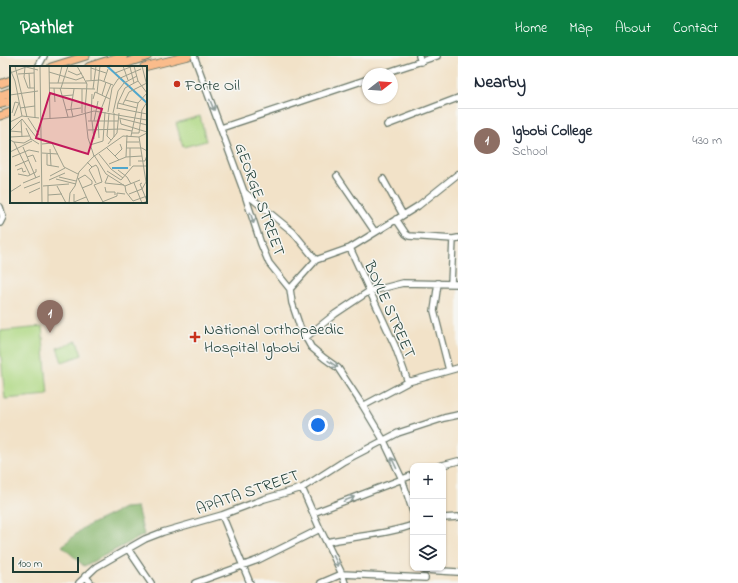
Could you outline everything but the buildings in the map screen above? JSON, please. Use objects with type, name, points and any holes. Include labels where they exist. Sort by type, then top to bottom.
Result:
[{"type":"highway","points":[[92,66],[123,56]]},
{"type":"highway","points":[[117,66],[147,56]]},
{"type":"highway","points":[[0,96],[10,92]]},
{"type":"highway","points":[[0,105],[10,102]]},
{"type":"main road","points":[[54,66],[86,56]]},
{"type":"main road","points":[[147,66],[188,56]]},
{"type":"main road","points":[[0,84],[10,80]]},
{"type":"main road","points":[[0,116],[10,112]]},
{"type":"street","points":[[39,66],[44,56]]},
{"type":"street","name":"GEORGE STREET","points":[[194,56],[244,192],[261,244],[270,263],[290,289],[292,303],[305,338],[311,347],[338,368],[363,406],[384,440],[402,479],[410,503]]},
{"type":"street","points":[[397,68],[420,59],[437,56]]},
{"type":"street","points":[[221,128],[362,81]]},
{"type":"street","points":[[387,125],[458,98]]},
{"type":"street","points":[[290,289],[316,260],[350,248],[418,206],[458,174]]},
{"type":"street","points":[[337,176],[375,232]]},
{"type":"street","points":[[383,179],[403,215]]},
{"type":"street","points":[[244,192],[293,232],[316,260]]},
{"type":"street","points":[[0,207],[3,217],[0,223]]},
{"type":"street","points":[[396,219],[409,236],[456,238],[450,284]]},
{"type":"street","name":"BOYLE STREET","points":[[350,248],[395,346],[408,382]]},
{"type":"street","points":[[305,338],[334,314],[370,292],[402,283],[458,284]]},
{"type":"street","points":[[438,283],[434,311],[449,370]]},
{"type":"street","points":[[363,406],[408,382],[458,368]]},
{"type":"street","name":"APATA STREET","points":[[79,583],[96,567],[144,539],[222,515],[264,499],[302,488],[344,461],[398,433],[417,426],[458,415]]},
{"type":"street","points":[[446,464],[458,461]]},
{"type":"street","points":[[313,513],[410,476]]},
{"type":"street","points":[[302,488],[345,583]]},
{"type":"street","points":[[222,515],[250,583]]},
{"type":"street","points":[[446,518],[458,517]]},
{"type":"street","points":[[327,542],[398,530],[410,526]]},
{"type":"street","points":[[195,583],[243,566],[320,529]]},
{"type":"street","points":[[128,549],[151,583]]},
{"type":"street","points":[[446,571],[458,572]]},
{"type":"street","points":[[321,583],[342,574],[425,580]]},
{"type":"street","points":[[87,575],[91,583]]},
{"type":"green space","points":[[200,116],[206,141],[183,147],[176,123]]},
{"type":"green space","points":[[42,327],[48,395],[5,399],[0,331]]},
{"type":"green space","points":[[77,341],[82,355],[62,362],[57,348]]},
{"type":"green space","points":[[137,507],[144,535],[84,566],[62,546],[83,528],[124,508]]},
{"type":"place","name":"Forte Oil","points":[[177,84]]},
{"type":"place","name":"Igbobi College","points":[[50,333]]},
{"type":"place","name":"National Orthopaedic Hospital Igbobi","points":[[195,337]]}]
